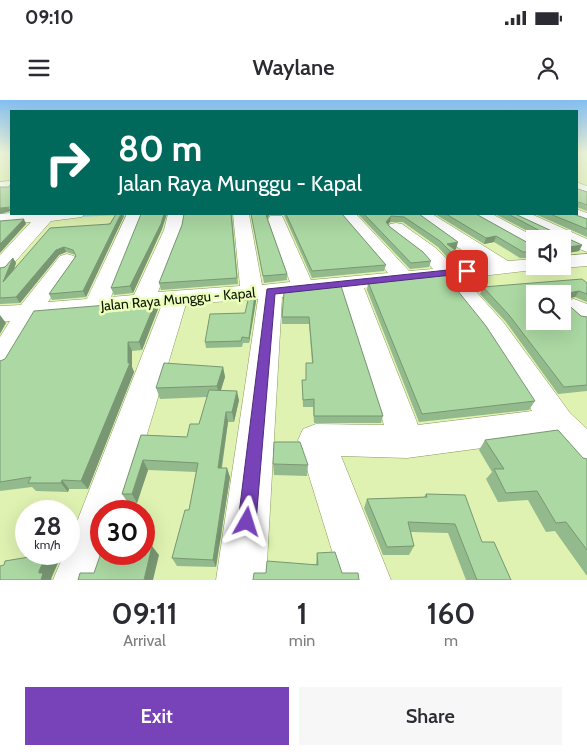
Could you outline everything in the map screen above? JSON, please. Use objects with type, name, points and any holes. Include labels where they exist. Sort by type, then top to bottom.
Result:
[{"type":"street","points":[[0,219],[47,215]]},
{"type":"street","points":[[0,267],[47,215]]},
{"type":"street","points":[[96,305],[136,215]]},
{"type":"street","points":[[143,301],[173,230],[176,215]]},
{"type":"street","points":[[241,215],[275,290]]},
{"type":"street","points":[[348,215],[364,230],[403,277]]},
{"type":"street","points":[[423,215],[448,233],[504,268]]},
{"type":"street","points":[[482,215],[526,239]]},
{"type":"street","points":[[520,215],[587,246]]},
{"type":"street","points":[[241,580],[275,290],[276,220]]},
{"type":"street","points":[[396,228],[430,253],[495,328],[558,423],[587,455]]},
{"type":"street","points":[[0,360],[29,311],[67,260]]},
{"type":"street","name":"Jalan Raya Munggu - Kapal","points":[[0,314],[526,266]]},
{"type":"street","points":[[351,283],[406,442]]},
{"type":"street","points":[[107,500],[176,298]]},
{"type":"street","points":[[366,580],[316,440],[406,442],[558,423]]},
{"type":"street","points":[[78,580],[90,547]]},
{"type":"building","points":[[10,185],[10,207],[0,208],[0,187],[9,187]]},
{"type":"building","points":[[578,189],[587,192],[587,205],[579,202],[578,204]]},
{"type":"building","points":[[115,215],[121,215],[83,291],[49,294],[76,256],[73,250],[64,247],[56,250],[16,297],[0,298],[0,268],[5,267],[13,258],[3,282],[50,228],[110,224]]},
{"type":"building","points":[[141,215],[164,215],[130,286],[111,288]]},
{"type":"building","points":[[184,215],[231,215],[237,278],[159,283],[182,225]]},
{"type":"building","points":[[251,215],[266,215],[287,274],[263,276]]},
{"type":"building","points":[[286,215],[343,215],[386,265],[312,271]]},
{"type":"building","points":[[365,215],[420,215],[458,242],[447,244],[465,257],[457,258],[440,241],[404,217],[391,216],[386,222],[390,227],[423,252],[431,261],[411,263]]},
{"type":"building","points":[[448,215],[478,215],[526,242],[526,252],[496,236],[486,238]]},
{"type":"building","points":[[510,215],[517,215],[550,230],[538,230]]},
{"type":"building","points":[[552,215],[576,215],[587,219],[587,229]]},
{"type":"building","points":[[24,219],[0,244],[0,221]]},
{"type":"building","points":[[571,240],[582,245],[571,247]]},
{"type":"building","points":[[445,275],[486,326],[535,401],[422,414],[368,282]]},
{"type":"building","points":[[582,279],[587,283],[587,294],[579,291],[571,292],[571,285],[526,285],[526,330],[571,330],[571,307],[581,316],[587,317],[587,385],[564,387],[509,315],[483,287]]},
{"type":"building","points":[[341,286],[383,416],[314,416],[314,399],[303,400],[302,380],[306,380],[306,363],[313,363],[309,317],[282,317],[284,292]]},
{"type":"building","points":[[255,295],[249,338],[242,337],[241,341],[205,342],[210,314],[245,313],[249,296]]},
{"type":"building","points":[[156,301],[139,342],[128,342],[128,363],[130,363],[81,481],[62,480],[61,483],[28,483],[31,477],[0,482],[0,361],[5,359],[34,311]]},
{"type":"building","points":[[164,363],[223,367],[217,386],[156,388]]},
{"type":"building","points":[[209,390],[237,391],[232,412],[226,412],[218,468],[227,468],[213,560],[172,558],[185,510],[189,510],[198,463],[143,460],[132,494],[122,494],[141,435],[187,437],[190,424],[199,424]]},
{"type":"building","points":[[558,430],[583,458],[587,459],[587,550],[566,522],[556,523],[537,491],[506,493],[494,469],[504,469],[485,440]]},
{"type":"building","points":[[274,442],[300,442],[308,465],[273,464]]},
{"type":"building","points":[[426,494],[465,495],[482,542],[494,542],[511,580],[477,580],[455,524],[408,522],[414,546],[387,547],[367,499],[427,497]]},
{"type":"building","points":[[335,552],[342,573],[358,573],[359,580],[253,580],[254,573],[266,573],[267,561],[318,565],[317,553]]},
{"type":"building","points":[[15,559],[15,565],[42,565],[39,571],[39,573],[43,573],[41,580],[0,580],[0,566],[4,565],[5,561]]},
{"type":"building","points":[[97,565],[148,565],[144,580],[78,580],[80,573],[94,573]]},
{"type":"waterway","points":[[74,216],[100,215]]},
{"type":"route","points":[[247,522],[271,291],[467,271]]}]
